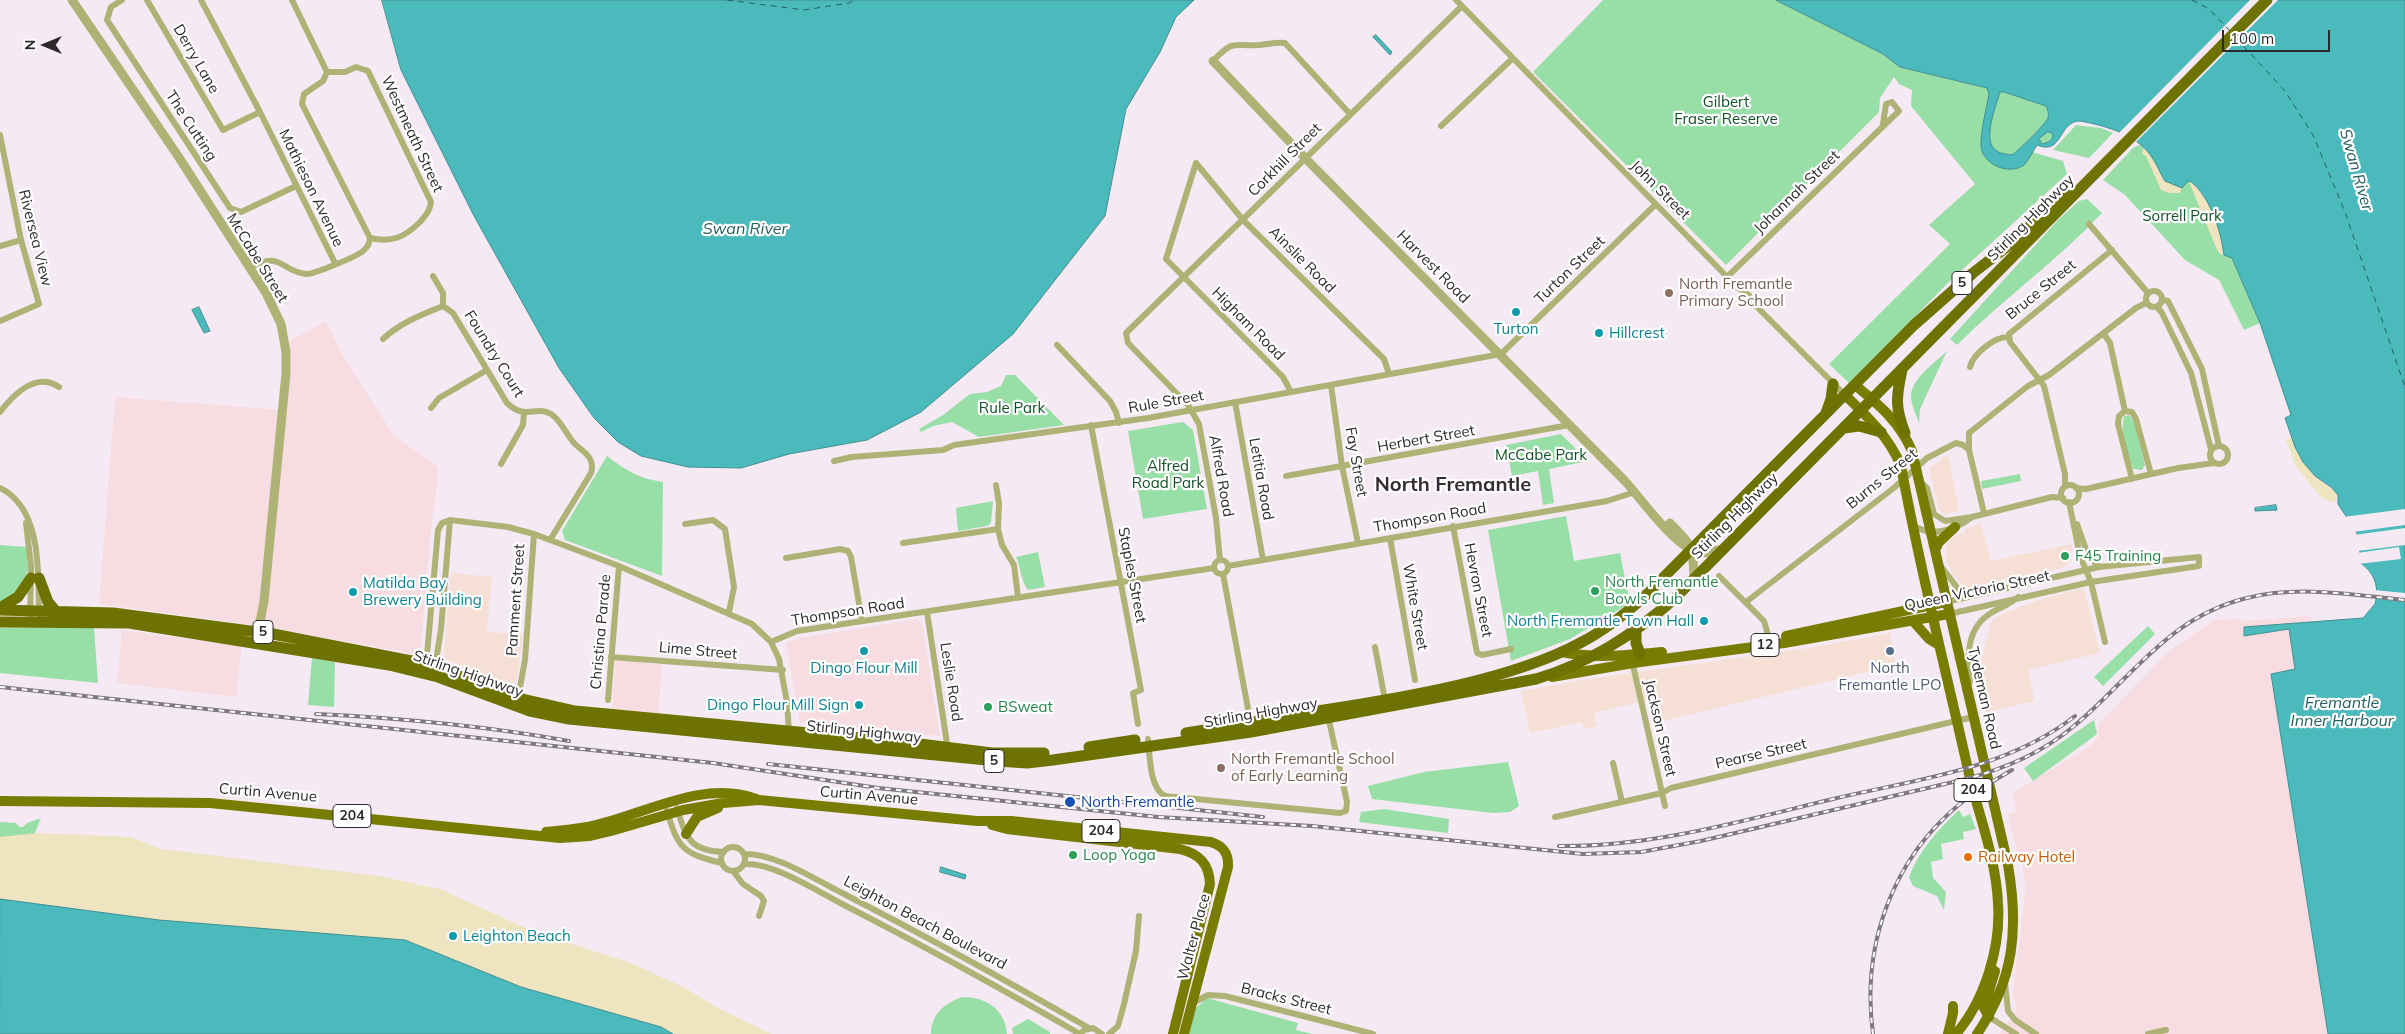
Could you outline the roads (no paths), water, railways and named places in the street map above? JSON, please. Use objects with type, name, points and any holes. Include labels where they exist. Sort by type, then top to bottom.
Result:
[{"type":"highway","name":"Stirling Highway","points":[[0,622],[55,610],[113,613],[430,669],[518,698],[575,711],[948,752],[1033,754],[1148,742],[1251,727],[1536,679],[1565,670],[1599,655],[1636,630],[1694,579],[1902,370],[2257,0]]},
{"type":"highway","name":"Stirling Highway","points":[[1327,713],[1498,674],[1562,652],[1592,637],[1619,619],[1692,550],[1914,325],[1973,273],[2075,189],[2267,0]]},
{"type":"highway","points":[[1902,370],[1896,406],[1904,433]]},
{"type":"highway","points":[[1826,415],[1832,399],[1833,384]]},
{"type":"highway","points":[[1844,428],[1859,426],[1880,432]]},
{"type":"highway","points":[[0,609],[18,597],[35,578],[48,602],[55,610]]},
{"type":"highway","name":"Stirling Highway","points":[[0,609],[34,616],[129,623],[260,638]]},
{"type":"highway","points":[[1635,657],[1636,630]]},
{"type":"highway","name":"Stirling Highway","points":[[430,669],[530,711],[569,719],[789,736]]},
{"type":"main road","name":"Tydeman Road","points":[[1855,385],[1873,399],[1904,433],[1916,466],[2011,885],[2014,910],[2013,939],[2005,982],[1981,1033]]},
{"type":"main road","name":"Tydeman Road","points":[[1845,395],[1880,432],[1895,452],[1903,479],[1939,645],[1996,880],[1998,903],[1996,939],[1988,972],[1980,994],[1965,1023],[1956,1034]]},
{"type":"main road","points":[[1935,550],[1939,542],[1955,527]]},
{"type":"main road","name":"Queen Victoria Street","points":[[1770,642],[1946,602]]},
{"type":"main road","name":"Queen Victoria Street","points":[[1536,679],[1635,657],[1770,642],[1949,614]]},
{"type":"main road","points":[[1913,621],[1929,639],[1939,645]]},
{"type":"main road","name":"12","points":[[1562,652],[1599,655]]},
{"type":"main road","name":"Queen Victoria Street","points":[[1599,655],[1635,657]]},
{"type":"main road","name":"Curtin Avenue","points":[[533,834],[595,825],[670,801],[715,794],[744,794],[759,800]]},
{"type":"main road","name":"Curtin Avenue","points":[[0,802],[171,801],[210,803],[560,838],[590,836],[673,813],[730,802],[759,800],[977,821],[1011,821],[1200,840],[1211,842],[1224,848]]},
{"type":"main road","points":[[686,834],[692,822],[698,817],[730,802]]},
{"type":"main road","name":"Curtin Avenue","points":[[977,821],[1008,829],[1180,849],[1197,855],[1206,865]]},
{"type":"main road","name":"Walter Place","points":[[1184,1034],[1228,867],[1224,848]]},
{"type":"main road","name":"Walter Place","points":[[1172,1034],[1210,884],[1206,865]]},
{"type":"main road","points":[[1989,1017],[1984,1008],[1998,964],[1996,939]]},
{"type":"main road","points":[[1948,1034],[1953,1006]]},
{"type":"street","name":"McCabe Street","points":[[72,0],[167,140],[249,268],[281,324],[286,352],[286,373],[260,638]]},
{"type":"street","name":"The Cutting","points":[[122,0],[111,7],[107,20],[230,208],[241,212],[296,186]]},
{"type":"street","name":"Derry Lane","points":[[146,0],[223,130],[260,112]]},
{"type":"street","name":"Mathieson Avenue","points":[[201,0],[260,112],[334,263],[363,252],[369,245],[370,238],[302,104],[304,94],[323,81],[327,72]]},
{"type":"street","points":[[292,0],[327,72]]},
{"type":"street","name":"John Street","points":[[1456,0],[1845,395]]},
{"type":"street","name":"Corkhill Street","points":[[1126,333],[1462,6]]},
{"type":"street","points":[[1213,60],[1224,49],[1234,44],[1258,46],[1276,42],[1285,43],[1350,114]]},
{"type":"street","points":[[1441,126],[1513,58]]},
{"type":"street","name":"Harvest Road","points":[[1213,60],[1305,158],[1501,354],[1635,492],[1643,495],[1685,537],[1695,560],[1694,579]]},
{"type":"street","name":"Westmeath Street","points":[[327,72],[345,72],[356,67],[368,70],[431,202],[429,212],[406,235],[381,241],[370,238]]},
{"type":"street","name":"Johannah Street","points":[[1728,276],[1883,124]]},
{"type":"street","name":"Riversea View","points":[[0,135],[21,240],[40,304],[0,321]]},
{"type":"street","name":"Ainslie Road","points":[[1196,163],[1243,220],[1384,359],[1389,374]]},
{"type":"street","name":"Higham Road","points":[[1196,163],[1166,259],[1283,378],[1291,392]]},
{"type":"street","points":[[0,182],[8,180]]},
{"type":"street","name":"Turton Street","points":[[1501,354],[1656,204]]},
{"type":"street","points":[[2090,224],[2148,293]]},
{"type":"street","points":[[0,246],[21,240]]},
{"type":"street","name":"Bruce Street","points":[[2068,487],[2044,386],[2010,342],[2008,336],[2012,330],[2112,250]]},
{"type":"street","points":[[249,268],[264,261],[276,260],[296,271],[308,274],[318,272],[334,263]]},
{"type":"street","name":"Foundry Court","points":[[433,276],[443,293],[443,306]]},
{"type":"street","points":[[2148,293],[2156,291],[2162,300],[2168,301],[2202,369],[2219,446]]},
{"type":"street","points":[[2148,293],[2146,303],[2151,308],[2157,308],[2162,313],[2191,372],[2211,451],[2210,459],[2214,463]]},
{"type":"street","points":[[2157,308],[2162,300]]},
{"type":"street","points":[[1984,513],[1969,450],[1968,436],[1971,430],[2028,386],[2040,381],[2136,308],[2146,303]]},
{"type":"street","name":"Foundry Court","points":[[383,340],[397,327],[443,306]]},
{"type":"street","name":"Foundry Court","points":[[443,306],[453,313],[507,403],[517,411],[524,413],[540,411],[553,414],[574,444],[592,462],[593,468],[587,480],[550,540]]},
{"type":"street","name":"Alfred Road","points":[[1126,333],[1128,343],[1192,410],[1202,435],[1218,534],[1220,560]]},
{"type":"street","points":[[2104,334],[2110,344],[2125,411]]},
{"type":"street","points":[[1970,367],[1972,360],[1994,341],[2008,336]]},
{"type":"street","points":[[1057,345],[1110,401],[1116,412],[1118,423]]},
{"type":"street","name":"Rule Street","points":[[834,462],[852,457],[908,451],[916,453],[932,451],[954,445],[975,444],[1091,425],[1118,423],[1501,354]]},
{"type":"street","points":[[431,408],[440,398],[486,370]]},
{"type":"street","points":[[0,412],[23,388],[33,383],[52,382],[59,387]]},
{"type":"street","name":"Fay Street","points":[[1331,385],[1342,466],[1358,543]]},
{"type":"street","name":"Letitia Road","points":[[1235,402],[1263,560]]},
{"type":"street","points":[[2132,479],[2118,424],[2119,416],[2125,411],[2132,412],[2136,419],[2151,474]]},
{"type":"street","points":[[501,464],[523,425],[524,413]]},
{"type":"street","name":"Staples Street","points":[[1091,425],[1141,690],[1134,693],[1138,724]]},
{"type":"street","name":"Herbert Street","points":[[1286,476],[1569,425]]},
{"type":"street","name":"Burns Street","points":[[1746,602],[1903,479],[1916,466],[1956,444],[1963,445],[1969,450]]},
{"type":"street","points":[[2196,464],[2219,446]]},
{"type":"street","points":[[1920,481],[1927,488],[1936,517],[1945,521],[1972,517],[2052,497],[2068,487],[2086,489],[2196,464],[2220,464],[2227,459],[2227,450],[2219,446]]},
{"type":"street","points":[[996,485],[999,504],[998,529],[1002,545],[1014,564],[1018,597]]},
{"type":"street","points":[[2068,487],[2075,517],[2086,550],[2100,568]]},
{"type":"street","points":[[2068,487],[2080,556],[2091,582],[2105,642]]},
{"type":"street","points":[[0,488],[15,499],[32,530],[35,578],[34,616]]},
{"type":"street","points":[[2052,497],[2071,499],[2086,489]]},
{"type":"street","name":"Thompson Road","points":[[1228,566],[1607,501],[1635,492]]},
{"type":"street","points":[[1912,524],[1932,532],[1955,527],[1972,517]]},
{"type":"street","points":[[430,669],[440,638],[450,520]]},
{"type":"street","points":[[430,669],[438,530],[442,523],[450,520],[508,527],[534,534],[619,566],[729,612],[752,624],[770,642],[783,670],[789,736]]},
{"type":"street","points":[[685,524],[713,520],[725,529],[734,587],[729,612]]},
{"type":"street","name":"Hevron Street","points":[[1453,526],[1477,653],[1482,655],[1511,649]]},
{"type":"street","points":[[903,543],[998,529]]},
{"type":"street","name":"Pamment Street","points":[[518,698],[525,660],[534,534]]},
{"type":"street","name":"White Street","points":[[1390,538],[1415,680]]},
{"type":"street","points":[[786,558],[840,549],[848,551],[852,557],[862,621]]},
{"type":"street","points":[[1692,550],[1704,553],[1724,549]]},
{"type":"street","name":"Queen Victoria Street","points":[[1946,602],[2086,570],[2199,557],[2199,566],[2091,582],[1949,614]]},
{"type":"street","points":[[1220,560],[1224,561],[1228,566],[1227,571],[1223,574],[1217,573],[1214,568],[1216,562],[1220,560]]},
{"type":"street","points":[[1938,562],[1964,598]]},
{"type":"street","name":"Christina Parade","points":[[608,700],[619,566]]},
{"type":"street","name":"Thompson Road","points":[[770,642],[797,630],[1214,568]]},
{"type":"street","points":[[1223,574],[1251,727]]},
{"type":"street","points":[[1719,576],[1765,623],[1770,642]]},
{"type":"street","points":[[1973,716],[1967,657],[1970,640],[1974,631],[1986,616],[2013,602],[2018,597]]},
{"type":"street","name":"Leslie Road","points":[[927,612],[948,752]]},
{"type":"street","points":[[1375,647],[1385,700]]},
{"type":"street","name":"Lime Street","points":[[612,657],[783,670]]},
{"type":"street","name":"Jackson Street","points":[[1635,657],[1665,806]]},
{"type":"street","points":[[1148,742],[1155,785],[1159,792],[1165,796],[1342,813],[1346,811],[1348,802],[1327,713]]},
{"type":"street","name":"Pearse Street","points":[[1555,817],[1662,793],[1671,788],[1973,716]]},
{"type":"street","points":[[1613,764],[1622,802]]},
{"type":"street","name":"Leighton Beach Boulevard","points":[[670,801],[681,845],[692,855],[722,864],[728,870],[733,871],[743,884],[761,896],[764,901],[759,916]]},
{"type":"street","name":"Leighton Beach Boulevard","points":[[670,801],[673,813],[695,847],[705,851],[724,852],[734,848],[744,854],[758,854],[923,934],[1102,1034]]},
{"type":"street","points":[[722,864],[724,852]]},
{"type":"street","points":[[733,871],[739,870],[744,864],[744,854]]},
{"type":"street","name":"Leighton Beach Boulevard","points":[[744,864],[757,863],[805,885],[983,977],[1080,1034]]},
{"type":"street","points":[[1109,1034],[1118,1026],[1124,1004],[1136,951],[1139,916]]},
{"type":"street","points":[[2005,982],[2008,1011],[2015,1020],[2036,1034]]},
{"type":"street","name":"Bracks Street","points":[[1192,1003],[1208,995],[1225,996],[1373,1034]]},
{"type":"street","points":[[1989,1017],[2016,1034]]},
{"type":"street","points":[[1080,1034],[1089,1028]]},
{"type":"street","points":[[2148,1034],[2166,1030]]},
{"type":"water","name":"Swan River","points":[[382,0],[1194,0],[1176,17],[1160,52],[1126,109],[1105,216],[1013,334],[921,412],[867,440],[789,454],[741,468],[688,467],[641,456],[618,442],[594,418],[559,368],[474,216],[401,70]]},
{"type":"water","name":"Swan River","points":[[1776,0],[2405,0],[2405,1034],[2328,1034],[2271,674],[2295,669],[2289,629],[2244,636],[2244,627],[2363,618],[2375,604],[2376,584],[2367,568],[2356,560],[2360,553],[2357,533],[2338,504],[2338,495],[2331,487],[2315,476],[2303,462],[2295,447],[2285,418],[2291,415],[2260,323],[2232,258],[2224,255],[2217,225],[2209,205],[2190,181],[2182,188],[2165,181],[2148,151],[2131,138],[2111,129],[2080,121],[2073,122],[2068,126],[2052,146],[2037,145],[2024,165],[2018,168],[2006,169],[1994,165],[1985,156],[1981,146],[1989,94],[1987,88],[1900,67],[1883,54]],"holes":[[[2000,92],[2046,106],[2048,112],[2048,118],[2043,126],[2012,155],[1998,152],[1992,146],[1990,140],[1991,123]],[[2048,132],[2052,133],[2052,138],[2042,144],[2039,139]]]},
{"type":"water","points":[[1376,35],[1392,52],[1390,55],[1373,37]]},
{"type":"water","points":[[199,307],[210,331],[204,333],[192,310]]},
{"type":"water","points":[[2276,505],[2277,510],[2255,511],[2255,508]]},
{"type":"water","points":[[941,867],[966,875],[965,879],[940,872]]},
{"type":"water","points":[[0,899],[159,920],[405,940],[521,987],[661,1027],[673,1034],[0,1034]]},
{"type":"railway","points":[[0,687],[713,763],[878,788],[1158,817],[1312,826],[1583,854],[1641,852],[1701,841],[1966,779],[2009,765],[2036,752],[2062,736],[2173,634],[2195,619],[2219,607],[2247,598],[2286,592],[2326,592],[2405,600]]},
{"type":"railway","points":[[316,714],[443,723],[569,741]]},
{"type":"railway","points":[[1559,846],[1630,842],[1699,831],[1930,778],[1961,770],[2021,748],[2049,734],[2075,716]]},
{"type":"railway","points":[[768,764],[1263,817]]},
{"type":"railway","points":[[1873,1034],[1872,969],[1877,937],[1887,906],[1900,877],[1916,850],[1937,825],[1967,798],[2012,770]]},
{"type":"place","name":"North Fremantle Primary School","points":[[1669,293]]},
{"type":"place","name":"Turton","points":[[1516,312]]},
{"type":"place","name":"Hillcrest","points":[[1599,333]]},
{"type":"place","name":"F45 Training","points":[[2065,556]]},
{"type":"place","name":"North Fremantle Bowls Club","points":[[1595,591]]},
{"type":"place","name":"Matilda Bay Brewery Building","points":[[353,592]]},
{"type":"place","name":"North Fremantle Town Hall","points":[[1704,621]]},
{"type":"place","name":"Dingo Flour Mill","points":[[864,651]]},
{"type":"place","name":"North Fremantle LPO","points":[[1890,651]]},
{"type":"place","name":"Dingo Flour Mill Sign","points":[[859,705]]},
{"type":"place","name":"BSweat","points":[[988,707]]},
{"type":"place","name":"North Fremantle School of Early Learning","points":[[1221,768]]},
{"type":"place","name":"North Fremantle","points":[[1070,802]]},
{"type":"place","name":"Loop Yoga","points":[[1073,855]]},
{"type":"place","name":"Railway Hotel","points":[[1968,857]]},
{"type":"place","name":"Leighton Beach","points":[[453,936]]},
{"type":"district","name":"North Fremantle","points":[[1453,485]]},
{"type":"park label","name":"Gilbert Fraser Reserve","points":[[1726,110]]},
{"type":"park label","name":"Sorrell Park","points":[[2182,216]]},
{"type":"park label","name":"Rule Park","points":[[1012,408]]},
{"type":"park label","name":"McCabe Park","points":[[1541,455]]},
{"type":"park label","name":"Alfred Road Park","points":[[1168,474]]},
{"type":"water label","name":"Fremantle Inner Harbour","points":[[2342,712]]}]
